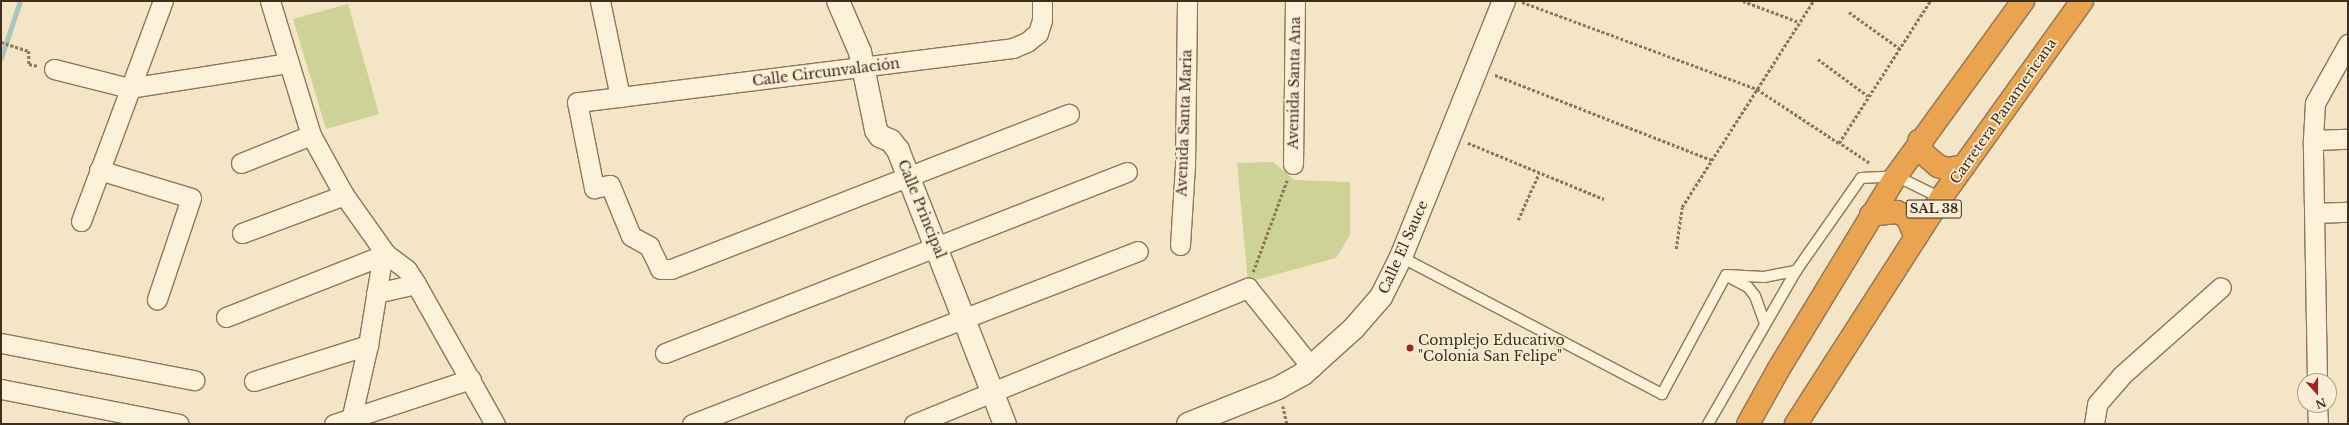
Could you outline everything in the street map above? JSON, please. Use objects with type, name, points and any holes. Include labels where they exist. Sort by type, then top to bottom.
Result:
[{"type":"highway","name":"SAL 38","points":[[1748,424],[1778,370],[1896,176],[1919,141],[2023,1]]},
{"type":"highway","name":"Carretera Panamericana","points":[[1796,424],[1941,198],[2082,1]]},
{"type":"highway","points":[[1919,141],[1923,153],[1938,166],[1947,169],[1964,166]]},
{"type":"highway","points":[[1872,215],[1897,212],[1907,217],[1916,237]]},
{"type":"street","points":[[81,221],[129,88],[163,1]]},
{"type":"street","points":[[270,1],[311,135],[344,195],[386,254],[407,270],[416,284],[495,424]]},
{"type":"street","points":[[600,1],[620,97]]},
{"type":"street","name":"Calle Principal","points":[[838,1],[860,52],[864,68],[870,112],[876,130],[885,140],[896,145],[965,318],[1005,424]]},
{"type":"street","name":"Calle Circunvalación","points":[[908,176],[671,269],[660,269],[649,246],[631,236],[610,185],[594,188],[577,102],[864,68],[1013,48],[1027,42],[1038,33],[1042,20],[1042,1]]},
{"type":"street","name":"Avenida Santa Maria","points":[[1180,244],[1185,166],[1187,1]]},
{"type":"street","name":"Avenida Santa Ana","points":[[1293,164],[1295,1]]},
{"type":"street","name":"Calle El Sauce","points":[[1188,424],[1278,388],[1312,368],[1354,328],[1381,297],[1401,257],[1504,1]]},
{"type":"street","points":[[2317,373],[2313,140],[2315,103],[2347,47]]},
{"type":"street","points":[[54,69],[129,88],[289,63]]},
{"type":"street","points":[[908,176],[1069,114]]},
{"type":"street","points":[[241,163],[311,135]]},
{"type":"street","points":[[2313,140],[2348,139]]},
{"type":"street","points":[[99,170],[191,198],[157,300]]},
{"type":"street","points":[[665,353],[1127,172]]},
{"type":"street","points":[[242,233],[344,195]]},
{"type":"street","points":[[2314,213],[2348,212]]},
{"type":"street","points":[[692,424],[1138,251]]},
{"type":"street","points":[[345,422],[368,345],[380,265],[386,254]]},
{"type":"street","points":[[226,317],[386,254]]},
{"type":"street","points":[[376,293],[416,284]]},
{"type":"street","points":[[2094,424],[2097,404],[2122,375],[2221,287]]},
{"type":"street","points":[[914,424],[993,394],[1248,288],[1312,368]]},
{"type":"street","points":[[1,343],[194,380]]},
{"type":"street","points":[[254,381],[368,345]]},
{"type":"street","points":[[345,422],[471,380]]},
{"type":"street","points":[[1,388],[179,424]]},
{"type":"street","points":[[2318,413],[2318,424]]},
{"type":"lane","points":[[1708,424],[1796,271],[1861,178],[1896,176],[1941,198]]},
{"type":"lane","points":[[1401,257],[1662,394],[1726,275]]},
{"type":"lane","points":[[1726,275],[1764,277],[1796,271]]},
{"type":"lane","points":[[1726,275],[1748,287],[1755,296],[1765,323]]},
{"type":"path","points":[[1520,1],[1757,89],[1869,163]]},
{"type":"path","points":[[1743,1],[1799,22]]},
{"type":"path","points":[[1676,249],[1682,207],[1812,1]]},
{"type":"path","points":[[1839,143],[1929,1]]},
{"type":"path","points":[[1850,12],[1899,48]]},
{"type":"path","points":[[1,42],[29,51],[29,64],[54,69]]},
{"type":"path","points":[[1818,59],[1868,96]]},
{"type":"path","points":[[1477,68],[1712,160]]},
{"type":"path","points":[[1450,136],[1604,199]]},
{"type":"path","points":[[1248,288],[1293,164]]},
{"type":"path","points":[[1518,220],[1539,173]]},
{"type":"green space","points":[[348,4],[379,114],[326,129],[293,19]]},
{"type":"green space","points":[[1273,162],[1294,180],[1350,182],[1350,235],[1336,258],[1248,282],[1237,163]]},
{"type":"waterway","points":[[1,58],[20,1]]},
{"type":"place","name":"Complejo Educativo \"Colonia San Felipe\"","points":[[1410,348]]}]
